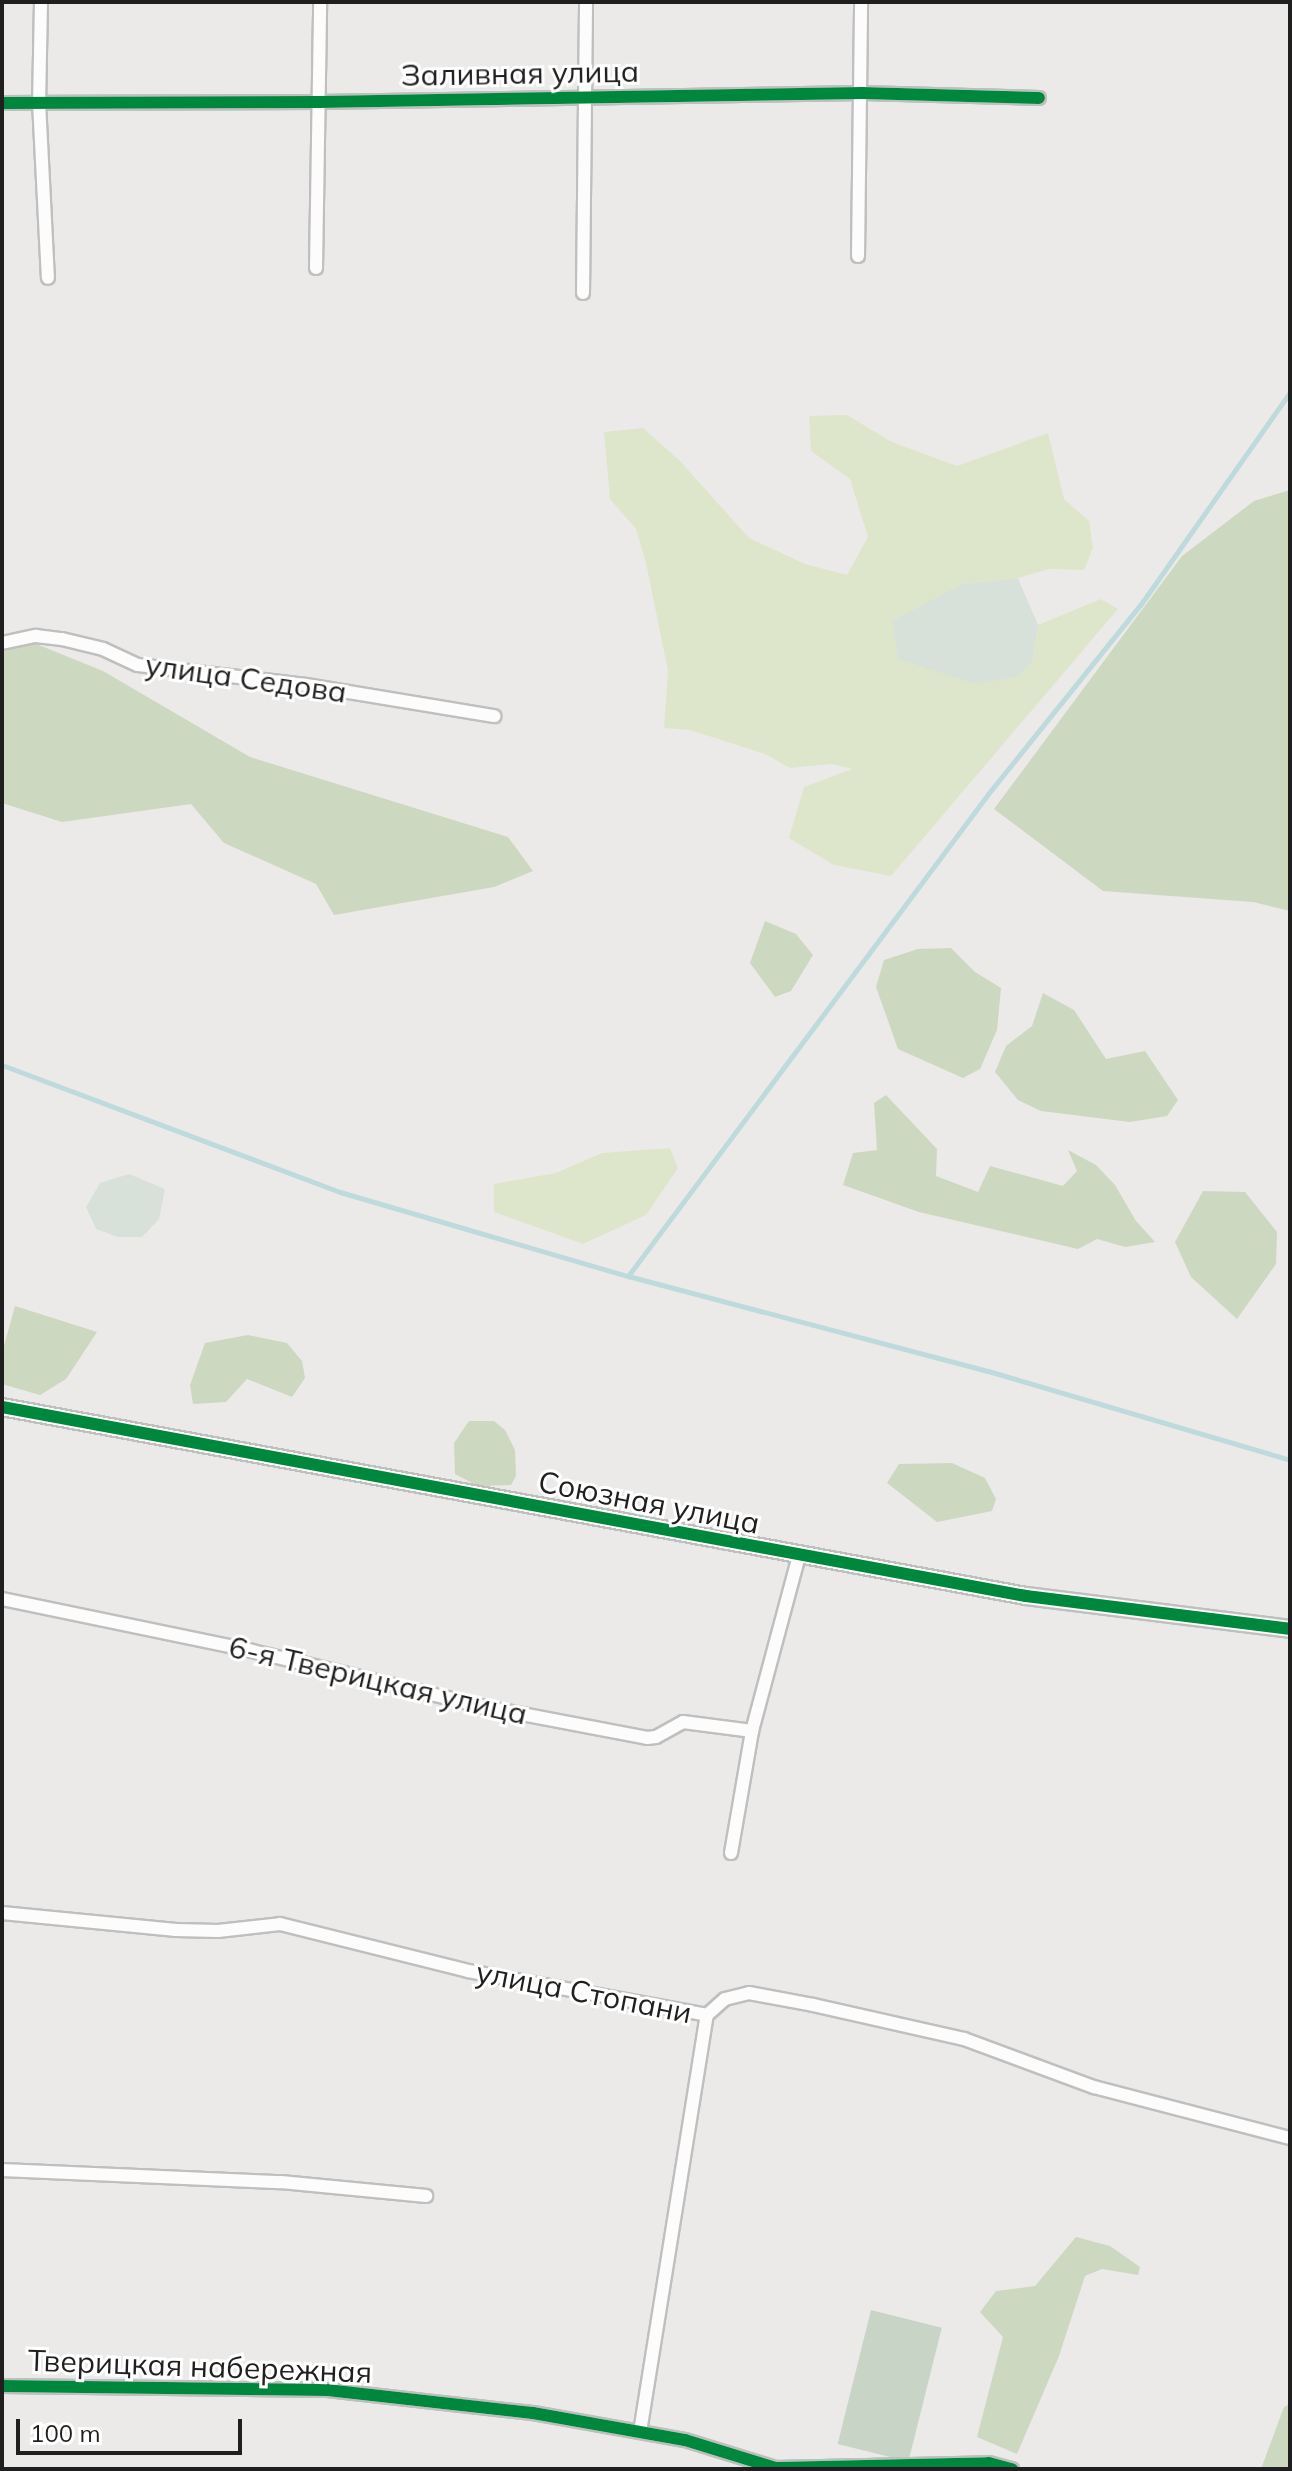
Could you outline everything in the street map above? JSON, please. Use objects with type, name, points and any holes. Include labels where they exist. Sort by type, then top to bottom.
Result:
[{"type":"street","points":[[41,2],[39,102],[48,278]]},
{"type":"street","points":[[316,268],[320,2]]},
{"type":"street","points":[[583,293],[586,2]]},
{"type":"street","points":[[858,256],[861,2]]},
{"type":"street","name":"Заливная улица","points":[[2,103],[319,102],[862,93],[1039,98]]},
{"type":"street","name":"улица Седова","points":[[2,643],[36,636],[62,639],[103,649],[138,665],[306,685],[494,716]]},
{"type":"street","name":"Союзная улица","points":[[2,1407],[1026,1596],[1290,1629]]},
{"type":"street","points":[[731,1853],[752,1731],[799,1556]]},
{"type":"street","name":"6-я Тверицкая улица","points":[[2,1599],[252,1651],[485,1707],[647,1738],[656,1737],[683,1722],[752,1731]]},
{"type":"street","name":"улица Стопани","points":[[2,1913],[190,1930],[218,1931],[280,1924],[468,1971],[707,2015],[725,1999],[749,1993],[964,2039],[1094,2087],[1290,2138]]},
{"type":"street","points":[[640,2432],[707,2015]]},
{"type":"street","points":[[2,2170],[281,2182],[426,2196]]},
{"type":"street","name":"Тверицкая набережная","points":[[2,2386],[327,2390],[533,2413],[685,2440],[776,2468],[989,2463],[1012,2469]]},
{"type":"green space","points":[[847,415],[892,442],[957,466],[1048,433],[1064,499],[1089,521],[1093,548],[1084,570],[1049,569],[1018,578],[962,584],[1032,662],[1038,625],[1101,599],[1118,609],[891,876],[834,865],[789,838],[804,787],[852,769],[832,764],[790,768],[765,754],[690,730],[664,728],[668,671],[646,563],[636,529],[610,499],[604,432],[643,428],[680,461],[749,538],[805,564],[847,575],[868,537],[850,479],[811,451],[809,416]]},
{"type":"green space","points":[[1290,490],[1290,911],[1253,902],[1103,891],[994,809],[1182,556],[1254,501]]},
{"type":"green space","points":[[34,643],[103,671],[250,757],[508,837],[533,871],[494,887],[334,915],[316,884],[224,843],[191,804],[62,822],[2,803],[2,652]]},
{"type":"green space","points":[[765,921],[796,934],[813,955],[791,991],[775,997],[750,963]]},
{"type":"green space","points":[[951,948],[975,972],[1001,988],[997,1030],[980,1069],[963,1078],[898,1049],[876,987],[884,960],[918,949]]},
{"type":"green space","points":[[1043,993],[1074,1010],[1106,1059],[1145,1051],[1178,1100],[1167,1116],[1130,1122],[1041,1111],[1018,1100],[995,1072],[1006,1046],[1032,1026]]},
{"type":"green space","points":[[886,1095],[937,1149],[936,1176],[978,1192],[990,1166],[1063,1186],[1077,1171],[1068,1150],[1096,1165],[1115,1185],[1136,1221],[1155,1242],[1125,1247],[1097,1239],[1078,1249],[919,1212],[843,1185],[853,1153],[877,1150],[874,1103]]},
{"type":"green space","points":[[670,1148],[678,1168],[646,1215],[583,1244],[494,1212],[494,1184],[556,1173],[602,1153]]},
{"type":"green space","points":[[1203,1191],[1245,1192],[1277,1232],[1276,1264],[1237,1319],[1191,1277],[1175,1242]]},
{"type":"green space","points":[[15,1306],[97,1332],[66,1379],[40,1395],[2,1384],[2,1353]]},
{"type":"green space","points":[[248,1335],[287,1343],[302,1361],[305,1378],[292,1397],[247,1379],[226,1402],[193,1404],[190,1385],[205,1343]]},
{"type":"green space","points":[[469,1421],[494,1421],[505,1430],[515,1450],[516,1476],[511,1485],[478,1486],[455,1474],[454,1443]]},
{"type":"green space","points":[[952,1463],[985,1478],[996,1499],[992,1511],[937,1522],[887,1483],[899,1464]]},
{"type":"green space","points":[[1076,2237],[1110,2246],[1140,2267],[1138,2275],[1102,2269],[1085,2276],[1059,2356],[1017,2454],[977,2437],[1003,2337],[980,2312],[996,2291],[1035,2286]]},
{"type":"green space","points":[[871,2310],[942,2328],[908,2462],[838,2444]]},
{"type":"green space","points":[[1290,2404],[1290,2469],[1261,2469],[1284,2407]]},
{"type":"shaded area","points":[[1018,578],[1038,625],[1032,662],[1018,677],[975,684],[898,659],[892,621],[962,584]]},
{"type":"shaded area","points":[[129,1174],[165,1189],[159,1219],[142,1237],[118,1237],[96,1229],[86,1207],[100,1183]]},
{"type":"waterway","points":[[628,1276],[988,794],[1141,604],[1290,392]]},
{"type":"waterway","points":[[2,1065],[340,1192],[628,1276],[988,1371],[1290,1460]]},
{"type":"cycle path","points":[[2,103],[319,102],[862,93],[1039,98]]},
{"type":"cycle path","points":[[2,1407],[1026,1596],[1290,1629]]},
{"type":"cycle path","points":[[2,2386],[327,2390],[533,2413],[685,2440],[776,2468],[989,2463],[1012,2469]]}]
